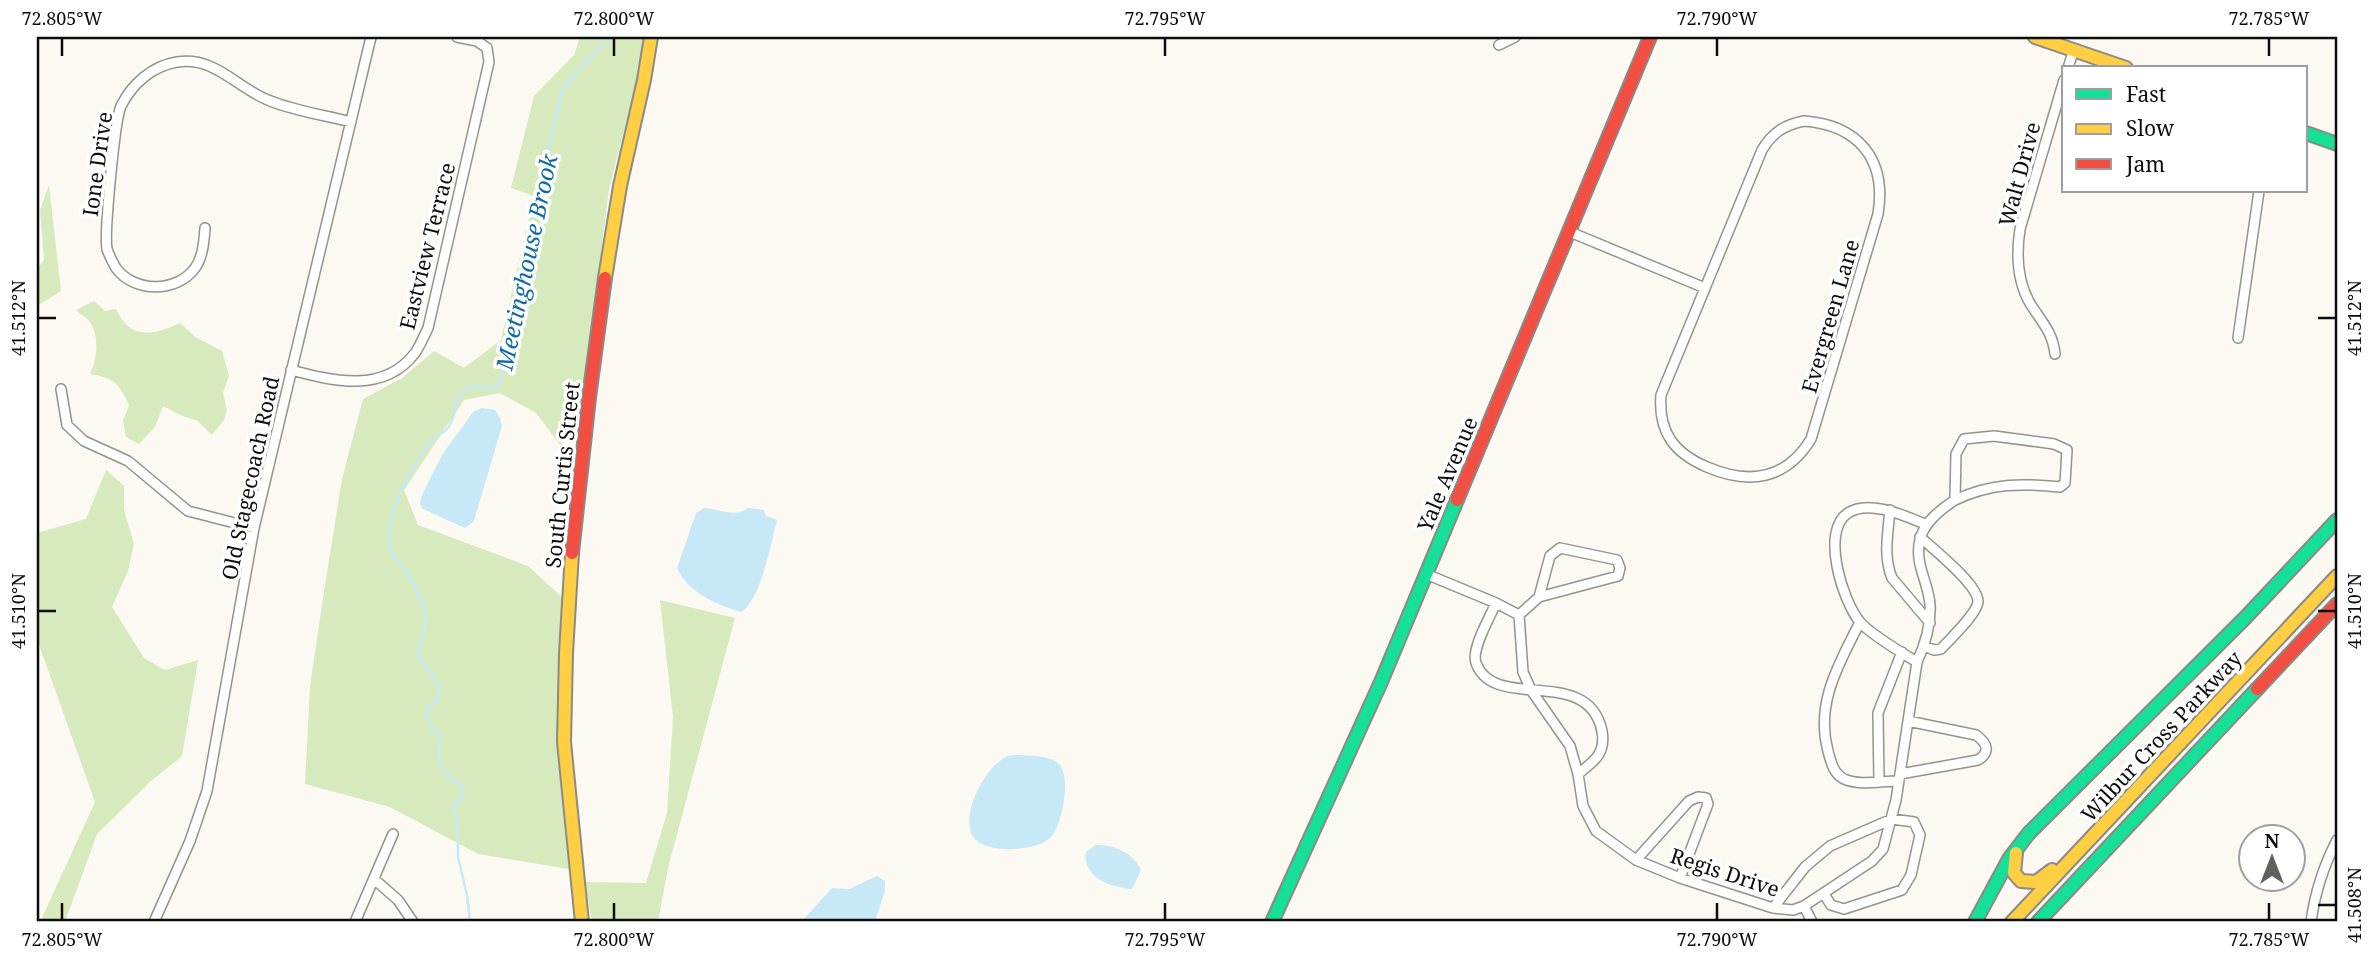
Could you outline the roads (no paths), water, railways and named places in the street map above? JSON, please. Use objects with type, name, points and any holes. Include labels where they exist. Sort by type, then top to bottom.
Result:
[{"type":"main road","name":"South Curtis Street","points":[[582,922],[564,720],[571,582],[589,393],[616,203],[648,65],[651,37]]},
{"type":"main road","name":"Yale Avenue","points":[[1272,922],[1376,694],[1650,37]]},
{"type":"main road","points":[[2035,37],[2120,66]]},
{"type":"main road","points":[[2308,134],[2337,145]]},
{"type":"main road","points":[[1975,922],[2009,859],[2034,827],[2230,633],[2337,520]]},
{"type":"main road","name":"Wilbur Cross Parkway","points":[[2012,922],[2337,576]]},
{"type":"main road","name":"Wilbur Cross Parkway","points":[[2038,922],[2337,604]]},
{"type":"main road","points":[[2017,850],[2014,873],[2028,883],[2040,881],[2060,862],[2077,853]]},
{"type":"street","name":"Old Stagecoach Road","points":[[154,922],[190,841],[207,790],[254,528],[371,37]]},
{"type":"street","name":"Eastview Terrace","points":[[291,370],[327,380],[354,382],[379,379],[402,368],[416,352],[428,328],[489,62],[487,48],[477,41],[457,37]]},
{"type":"street","points":[[1499,45],[1515,37]]},
{"type":"street","points":[[2069,66],[2074,50]]},
{"type":"street","name":"Ione Drive","points":[[205,228],[202,252],[195,268],[180,282],[160,288],[138,284],[117,270],[107,250],[106,229],[119,108],[135,84],[158,68],[178,62],[203,63],[228,75],[267,100],[351,122]]},
{"type":"street","name":"Walt Drive","points":[[2055,354],[2051,333],[2029,302],[2024,289],[2019,274],[2018,245],[2062,87]]},
{"type":"street","name":"Evergreen Lane","points":[[1804,121],[1833,126],[1859,141],[1874,163],[1878,175],[1878,214],[1811,439],[1794,460],[1770,475],[1739,477],[1713,470],[1680,453],[1665,433],[1661,421],[1661,395],[1705,288],[1769,138],[1791,124],[1804,121]]},
{"type":"street","points":[[2238,338],[2259,192]]},
{"type":"street","points":[[1570,232],[1705,288]]},
{"type":"street","points":[[61,389],[67,425],[84,441],[128,461],[188,511],[254,528]]},
{"type":"street","name":"Regis Drive","points":[[1519,615],[1523,672],[1531,690],[1570,746],[1583,806],[1596,831],[1636,860],[1680,878],[1773,908],[1793,910],[1824,894],[1872,861],[1883,849],[1892,819],[1917,662],[1930,623],[1930,601],[1919,554],[1920,537],[1925,524],[1941,509],[1976,490],[2033,484],[2060,487],[2065,483],[2067,450],[2054,444],[2011,437],[1964,439],[1956,454],[1955,500]]},
{"type":"street","points":[[1917,662],[1860,622],[1842,584],[1834,545],[1842,519],[1849,512],[1863,508],[1890,510],[1925,524]]},
{"type":"street","points":[[1890,510],[1886,556],[1889,570],[1892,578],[1930,623]]},
{"type":"street","points":[[1920,537],[1966,580],[1976,593],[1978,602],[1971,615],[1941,649],[1934,650],[1924,646]]},
{"type":"street","points":[[1426,574],[1519,615],[1539,597],[1618,576],[1620,568],[1617,560],[1560,548],[1550,556],[1539,597]]},
{"type":"street","points":[[1496,603],[1474,654],[1476,665],[1486,677],[1502,685],[1531,690],[1555,690],[1585,702],[1599,719],[1604,740],[1599,757],[1578,774]]},
{"type":"street","points":[[1860,622],[1830,683],[1824,707],[1825,740],[1837,774],[1845,779],[1863,783],[1899,778],[1978,760],[1985,756],[1985,741],[1976,735],[1908,721]]},
{"type":"street","points":[[1879,781],[1878,713],[1902,652]]},
{"type":"street","points":[[1636,860],[1689,801],[1698,797],[1706,798],[1708,804],[1680,878]]},
{"type":"street","points":[[1773,908],[1805,867],[1830,846],[1892,819],[1914,822],[1920,835],[1912,874],[1902,890],[1844,909],[1831,905],[1824,894]]},
{"type":"street","points":[[355,922],[393,834]]},
{"type":"street","points":[[2311,922],[2315,892],[2326,860],[2337,840]]},
{"type":"street","points":[[374,879],[398,900],[413,922]]},
{"type":"street","points":[[1804,906],[1812,922]]},
{"type":"water","points":[[482,408],[495,410],[502,426],[474,521],[465,528],[423,509],[420,503],[442,455],[473,412]]},
{"type":"water","points":[[704,508],[732,513],[748,508],[764,510],[766,516],[777,520],[760,584],[748,606],[741,612],[722,606],[695,591],[677,568],[696,513]]},
{"type":"water","points":[[1008,756],[1047,758],[1060,765],[1065,791],[1059,823],[1051,837],[1034,846],[1010,849],[987,846],[972,835],[969,825],[973,802],[992,769]]},
{"type":"water","points":[[1096,845],[1123,851],[1134,859],[1141,870],[1132,889],[1115,886],[1093,875],[1086,861],[1086,852]]},
{"type":"water","points":[[877,876],[885,881],[885,890],[875,922],[801,922],[832,888],[849,889]]},
{"type":"waterway","name":"Meetinghouse Brook","points":[[470,922],[458,857],[458,832],[454,810],[455,804],[461,798],[463,787],[441,766],[440,735],[428,722],[427,713],[438,698],[439,691],[436,679],[418,654],[426,618],[408,573],[391,553],[390,525],[409,474],[427,446],[450,426],[460,395],[473,386],[497,387],[510,357],[537,196],[562,91],[603,44],[615,37]]}]
